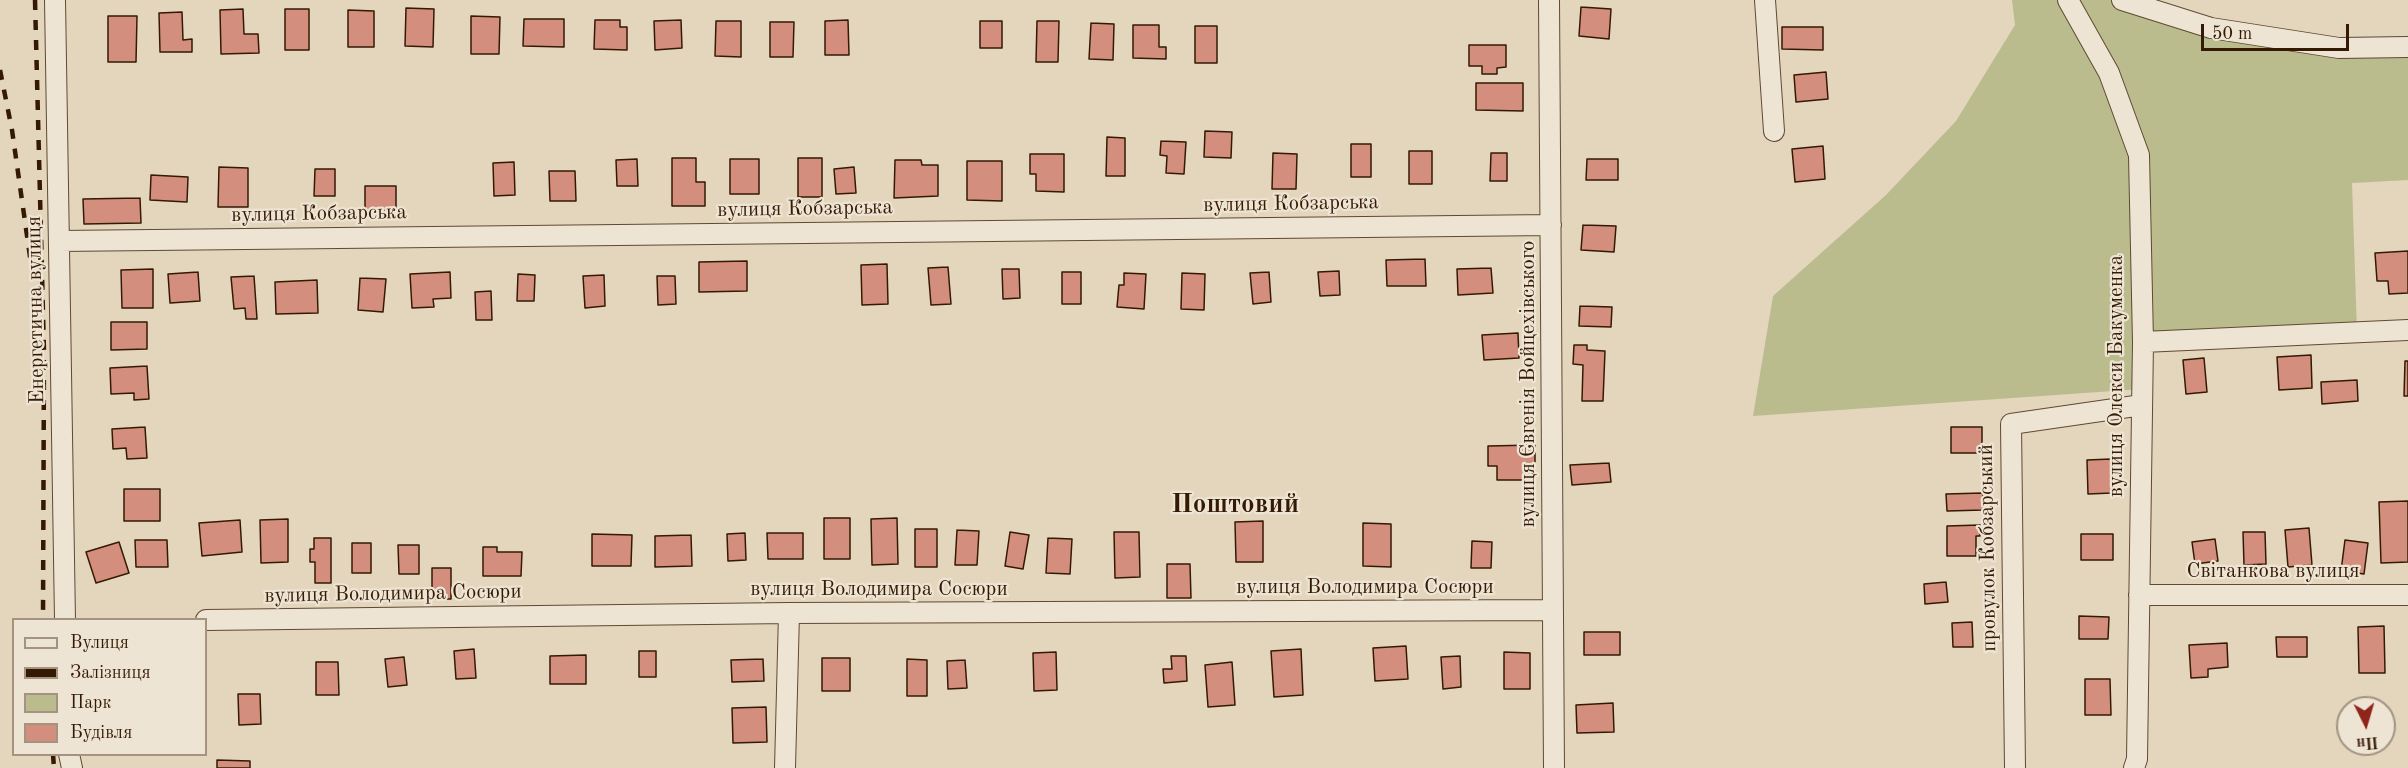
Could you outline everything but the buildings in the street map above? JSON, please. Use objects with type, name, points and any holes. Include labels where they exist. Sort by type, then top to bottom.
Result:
[{"type":"street","name":"Енергетична вулиця","points":[[55,0],[65,618]]},
{"type":"street","name":"вулиця Євгенія Войцехівського","points":[[1550,0],[1554,768]]},
{"type":"street","points":[[1765,0],[1774,131]]},
{"type":"street","name":"вулиця Олекси Бакуменка","points":[[2068,0],[2109,73],[2139,155],[2143,342],[2137,759],[2134,768]]},
{"type":"street","points":[[2122,0],[2211,28],[2339,48],[2408,47]]},
{"type":"street","name":"вулиця Кобзарська","points":[[59,241],[1551,225]]},
{"type":"street","points":[[2143,342],[2408,330]]},
{"type":"street","name":"провулок Кобзарський","points":[[2015,768],[2011,424],[2142,405]]},
{"type":"street","name":"Світанкова вулиця","points":[[2139,595],[2408,595]]},
{"type":"street","name":"вулиця Володимира Сосюри","points":[[207,620],[789,613],[1553,610]]},
{"type":"street","points":[[785,768],[789,613]]},
{"type":"green space","points":[[2012,0],[2122,0],[2211,28],[2408,47],[2408,180],[2352,183],[2357,332],[2143,342],[2142,389],[1753,416],[1773,296],[1886,195],[1956,121],[2015,25]]},
{"type":"railway","points":[[35,0],[44,352],[43,618]]},
{"type":"railway","points":[[0,70],[12,130],[35,292]]},
{"type":"railway","points":[[53,756],[54,768]]},
{"type":"district","name":"Поштовий","points":[[1235,505]]}]
